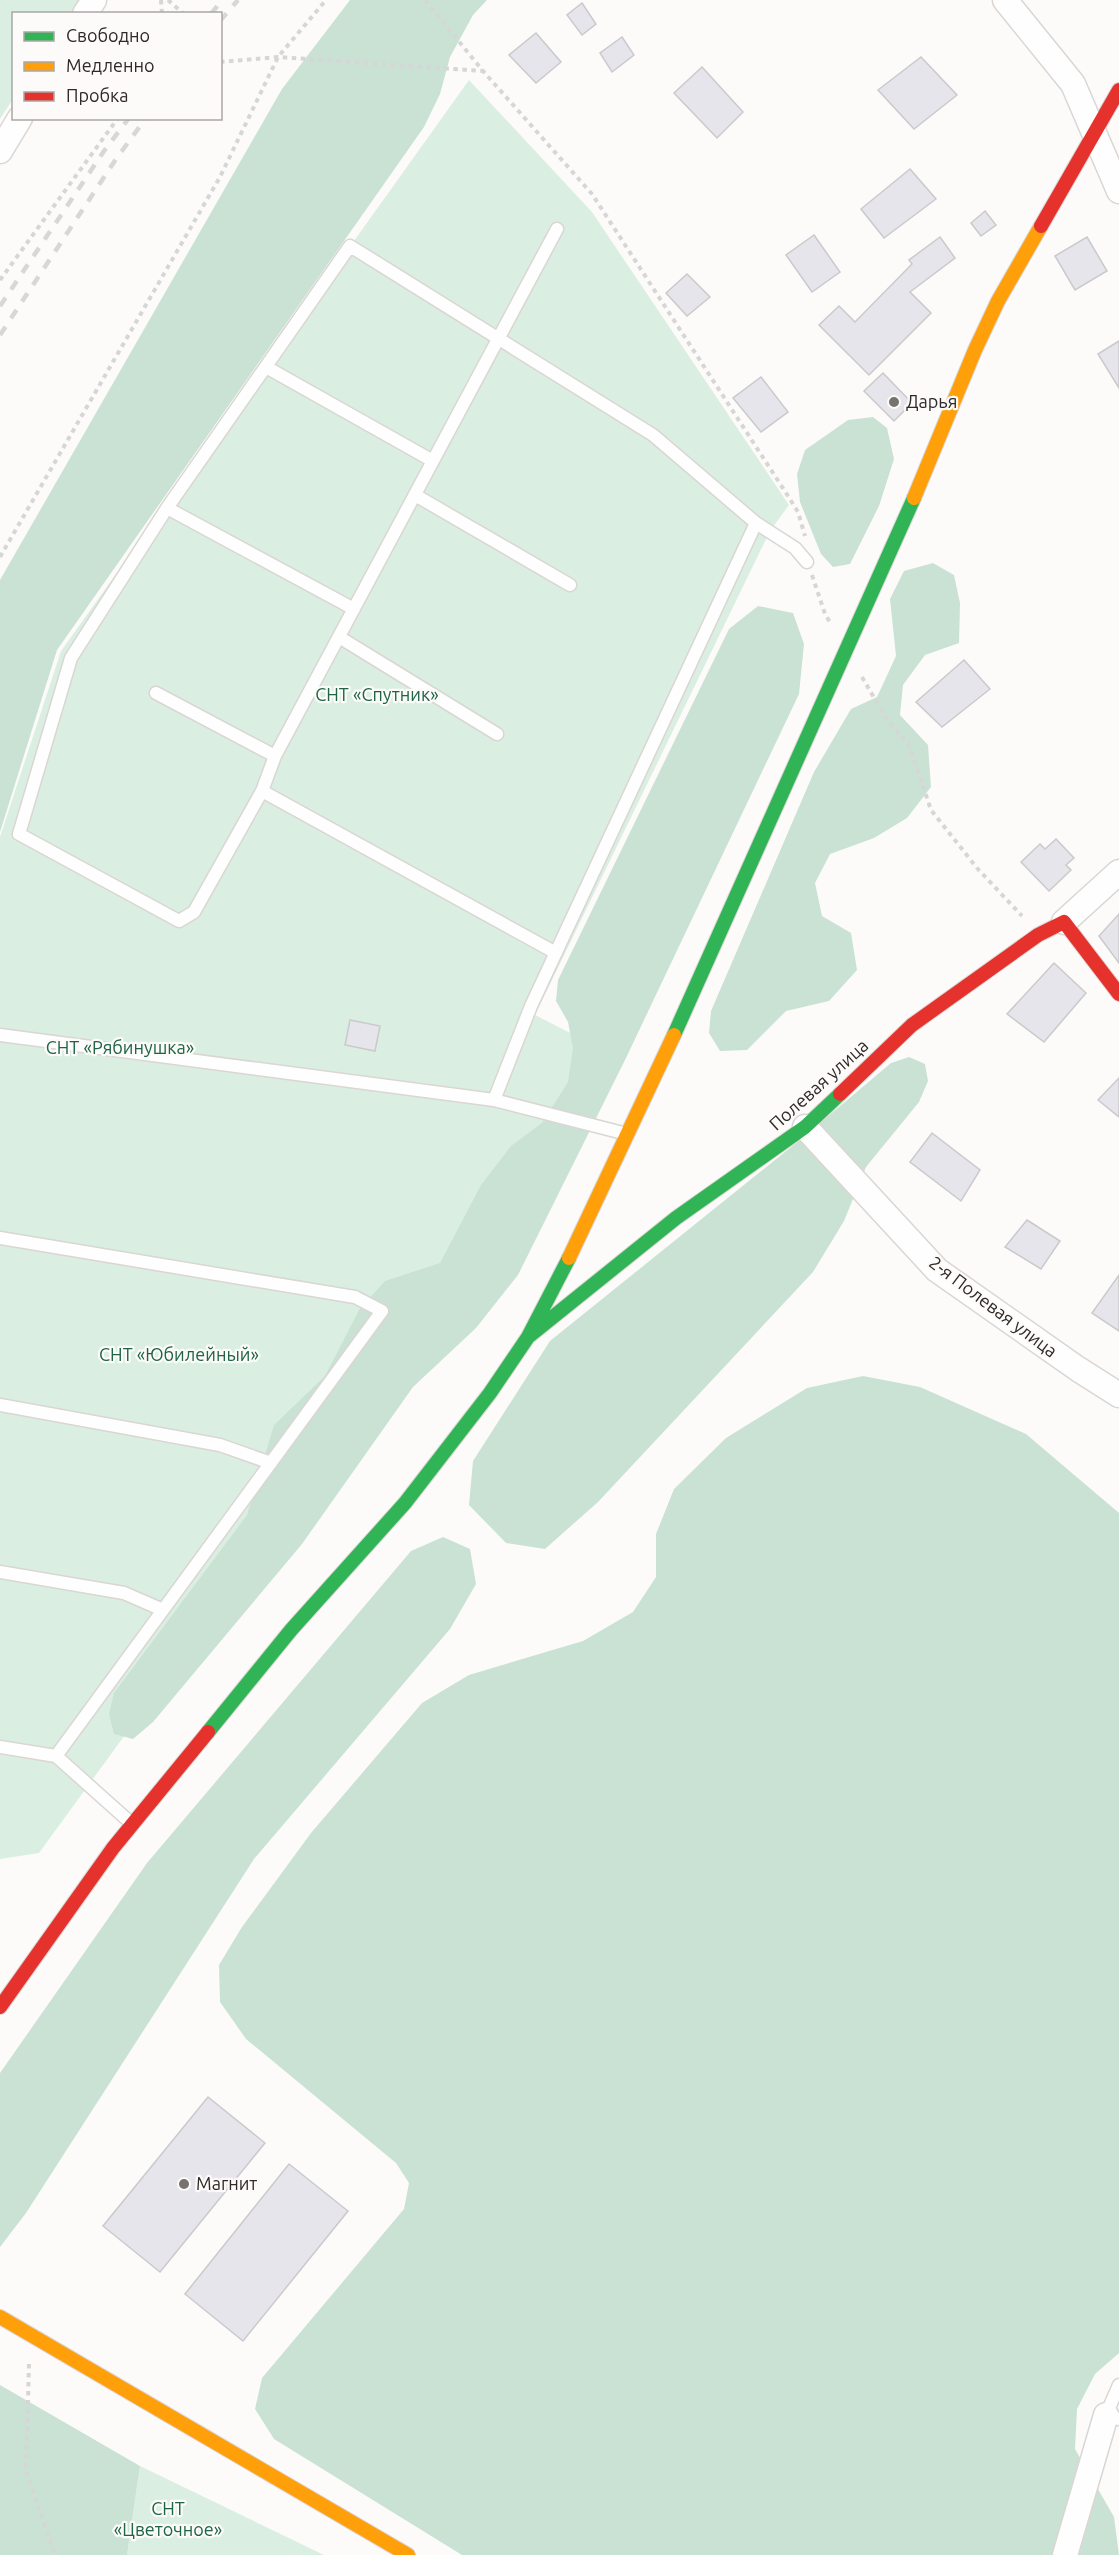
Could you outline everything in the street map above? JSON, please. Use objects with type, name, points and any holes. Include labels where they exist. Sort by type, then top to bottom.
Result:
[{"type":"main road","points":[[0,2007],[61,1918],[132,1824],[291,1630],[405,1503],[490,1393],[528,1337],[558,1281],[628,1134],[847,651],[998,301],[1119,90]]},
{"type":"main road","points":[[1064,921],[1119,994]]},
{"type":"main road","name":"Полевая улица","points":[[528,1337],[676,1218],[805,1127],[912,1025],[1038,935],[1064,921]]},
{"type":"main road","points":[[0,2316],[408,2555]]},
{"type":"street","points":[[1005,0],[1073,84],[1119,191]]},
{"type":"street","points":[[0,151],[19,120]]},
{"type":"street","points":[[1064,921],[1119,872]]},
{"type":"street","name":"2-я Полевая улица","points":[[805,1127],[937,1270],[1078,1370],[1119,1395]]},
{"type":"street","points":[[1065,2555],[1112,2417]]},
{"type":"lane","points":[[557,229],[498,338],[433,461],[414,495],[276,756],[262,791],[194,912],[179,921],[19,834],[71,658],[167,508],[350,246],[498,338],[653,435],[756,523],[795,548],[807,562]]},
{"type":"lane","points":[[266,367],[433,461]]},
{"type":"lane","points":[[414,495],[570,585]]},
{"type":"lane","points":[[167,508],[354,609]]},
{"type":"lane","points":[[494,1100],[531,1006],[756,523]]},
{"type":"lane","points":[[339,636],[497,734]]},
{"type":"lane","points":[[156,693],[276,756]]},
{"type":"lane","points":[[262,791],[556,953]]},
{"type":"lane","points":[[0,1035],[494,1100],[628,1134]]},
{"type":"lane","points":[[0,1239],[355,1297],[382,1311],[56,1756]]},
{"type":"lane","points":[[0,1405],[220,1445],[271,1463]]},
{"type":"lane","points":[[0,1572],[124,1593],[163,1610]]},
{"type":"lane","points":[[0,1747],[56,1756],[132,1824]]},
{"type":"lane","points":[[1112,2417],[1119,2385]]},
{"type":"path","points":[[168,0],[182,12]]},
{"type":"path","points":[[0,557],[220,177],[278,57],[326,0]]},
{"type":"path","points":[[425,0],[483,71],[592,194],[798,512],[805,535],[807,562],[825,614],[886,720],[909,745],[931,810],[977,868],[1038,935]]},
{"type":"path","points":[[222,62],[278,57],[483,71]]},
{"type":"path","points":[[0,280],[116,120]]},
{"type":"path","points":[[29,2334],[26,2471],[55,2555]]},
{"type":"green space","points":[[0,0],[80,0],[72,12],[12,12],[12,101],[0,119]]},
{"type":"green space","points":[[350,0],[487,0],[473,15],[450,57],[440,94],[424,127],[57,650],[0,832],[0,580],[282,89]]},
{"type":"green space","points":[[469,80],[592,212],[789,505],[770,531],[535,1015],[596,1046],[502,1217],[39,1853],[0,1859],[0,837],[61,651]]},
{"type":"green space","points":[[873,417],[887,428],[894,459],[879,506],[850,564],[833,567],[821,554],[800,502],[797,474],[805,450],[848,420]]},
{"type":"green space","points":[[933,563],[954,575],[960,603],[959,643],[925,655],[903,685],[900,715],[928,745],[931,787],[907,818],[874,838],[830,854],[815,883],[822,916],[851,933],[857,970],[829,1001],[786,1011],[747,1050],[720,1051],[709,1033],[711,1011],[814,772],[851,709],[877,697],[896,656],[890,599],[904,571]]},
{"type":"green space","points":[[758,606],[793,613],[804,644],[799,694],[625,1060],[518,1275],[476,1328],[413,1387],[302,1544],[153,1722],[133,1739],[114,1734],[109,1714],[114,1693],[247,1515],[274,1425],[325,1376],[359,1310],[385,1281],[440,1263],[481,1185],[511,1146],[542,1123],[568,1082],[573,1048],[568,1022],[556,1001],[558,980],[729,629]]},
{"type":"green space","points":[[909,1057],[925,1064],[928,1081],[919,1102],[866,1167],[844,1221],[813,1272],[598,1502],[545,1549],[506,1543],[469,1505],[473,1461],[550,1341],[801,1139],[891,1063]]},
{"type":"green space","points":[[863,1376],[920,1387],[1026,1434],[1119,1513],[1119,2353],[1095,2374],[1077,2409],[1075,2449],[1114,2517],[1119,2555],[462,2555],[274,2439],[255,2409],[262,2378],[404,2209],[409,2183],[396,2163],[246,2039],[220,2002],[219,1965],[242,1927],[311,1833],[422,1703],[469,1675],[583,1641],[633,1612],[656,1577],[656,1534],[674,1489],[726,1438],[807,1388]]},
{"type":"green space","points":[[443,1537],[470,1549],[476,1584],[450,1629],[254,1859],[26,2213],[0,2247],[0,2073],[147,1863],[411,1551]]},
{"type":"green space","points":[[0,2385],[140,2466],[127,2555],[0,2555]]},
{"type":"green space","name":"СНТ «Цветочное»","points":[[140,2466],[324,2555],[127,2555]]},
{"type":"building","points":[[582,3],[596,24],[582,35],[567,15]]},
{"type":"building","points":[[536,33],[561,62],[536,83],[509,55]]},
{"type":"building","points":[[622,37],[634,55],[612,72],[600,53]]},
{"type":"building","points":[[921,57],[957,95],[914,129],[878,90]]},
{"type":"building","points":[[702,67],[743,112],[717,138],[674,93]]},
{"type":"building","points":[[910,169],[936,199],[884,238],[861,209]]},
{"type":"building","points":[[985,211],[996,225],[981,236],[971,223]]},
{"type":"building","points":[[814,235],[840,272],[812,292],[786,255]]},
{"type":"building","points":[[940,237],[955,258],[910,292],[931,313],[869,375],[819,325],[839,306],[855,322],[912,264],[909,260]]},
{"type":"building","points":[[1087,237],[1107,271],[1075,290],[1055,256]]},
{"type":"building","points":[[687,274],[710,297],[687,316],[666,293]]},
{"type":"building","points":[[1119,341],[1119,388],[1098,354]]},
{"type":"building","points":[[883,373],[912,403],[894,421],[864,391]]},
{"type":"building","points":[[761,377],[788,412],[761,432],[733,398]]},
{"type":"building","points":[[964,660],[990,689],[942,727],[916,702]]},
{"type":"building","points":[[1056,839],[1074,858],[1066,865],[1071,870],[1049,891],[1021,862],[1040,844],[1045,849]]},
{"type":"building","points":[[1119,914],[1119,963],[1099,936]]},
{"type":"building","points":[[1054,963],[1086,993],[1044,1042],[1007,1014]]},
{"type":"building","points":[[350,1020],[380,1026],[375,1051],[345,1045]]},
{"type":"building","points":[[1119,1078],[1119,1117],[1098,1100]]},
{"type":"building","points":[[932,1133],[980,1170],[961,1201],[910,1162]]},
{"type":"building","points":[[1027,1220],[1060,1241],[1041,1269],[1005,1247]]},
{"type":"building","points":[[1119,1275],[1119,1331],[1092,1313]]},
{"type":"building","name":"Магнит","points":[[208,2097],[265,2143],[160,2272],[103,2226]]},
{"type":"building","points":[[289,2164],[348,2211],[243,2341],[185,2294]]},
{"type":"railway","points":[[213,12],[222,0]]},
{"type":"railway","points":[[222,19],[238,0]]},
{"type":"railway","points":[[0,306],[104,151],[127,120]]},
{"type":"railway","points":[[0,335],[116,159],[145,120]]},
{"type":"traffic: fast","points":[[674,1035],[914,498]]},
{"type":"traffic: fast","points":[[528,1337],[676,1218],[805,1127],[840,1094]]},
{"type":"traffic: fast","points":[[208,1732],[291,1630],[405,1503],[490,1393],[528,1337],[569,1258]]},
{"type":"traffic: slow","points":[[914,498],[975,350],[998,301],[1041,226]]},
{"type":"traffic: slow","points":[[569,1258],[674,1035]]},
{"type":"traffic: slow","points":[[0,2317],[408,2555]]},
{"type":"traffic: jam","points":[[1041,226],[1119,90]]},
{"type":"traffic: jam","points":[[840,1094],[912,1025],[1038,935],[1064,922],[1119,994]]},
{"type":"traffic: jam","points":[[0,2007],[113,1848],[208,1732]]},
{"type":"place","name":"Дарья","points":[[894,402]]},
{"type":"place","name":"Магнит","points":[[184,2184]]},
{"type":"park label","name":"СНТ «Спутник»","points":[[377,695]]},
{"type":"park label","name":"СНТ «Рябинушка»","points":[[120,1048]]},
{"type":"park label","name":"СНТ «Юбилейный»","points":[[179,1355]]}]
